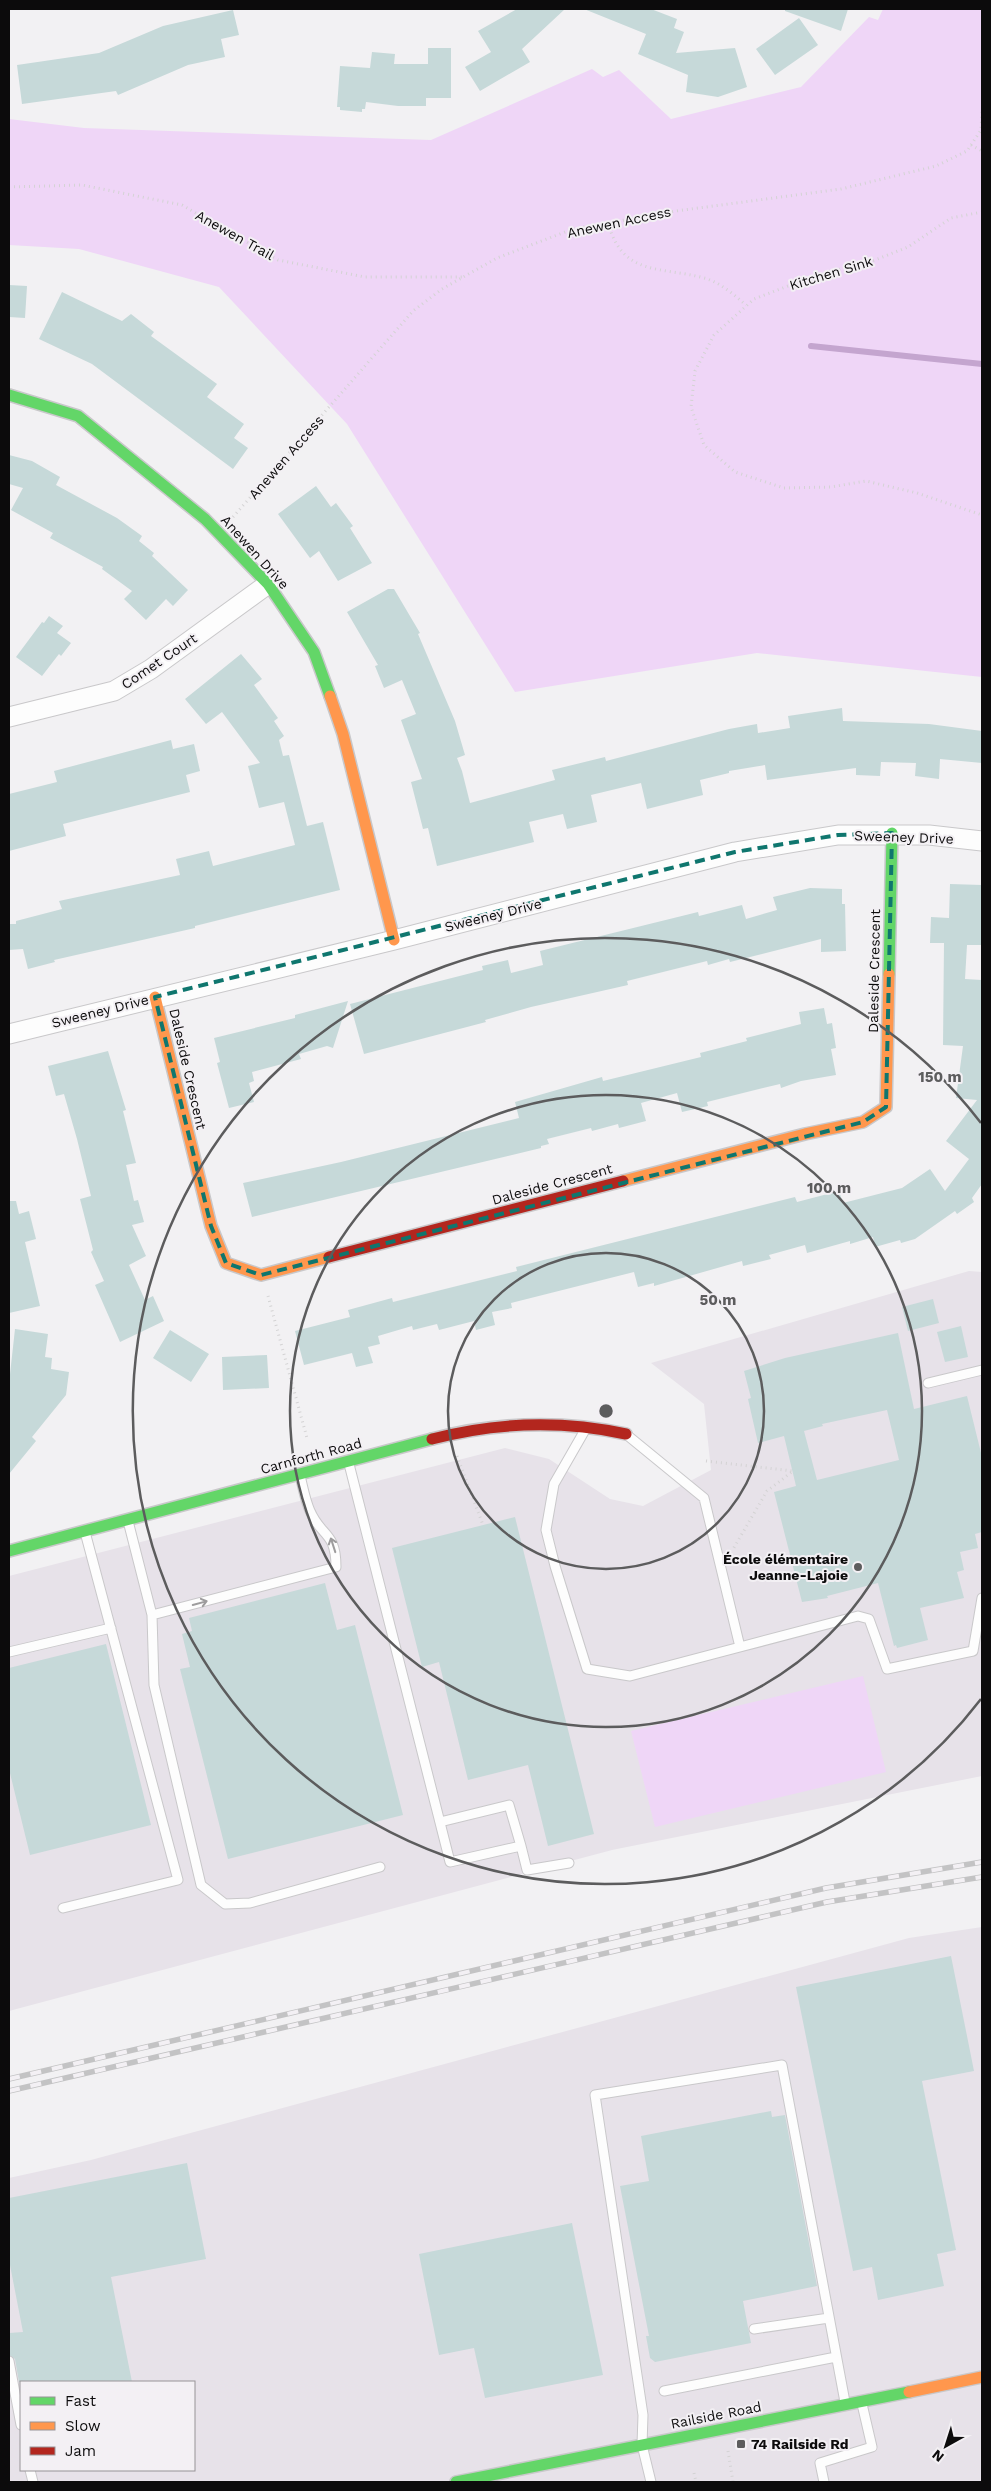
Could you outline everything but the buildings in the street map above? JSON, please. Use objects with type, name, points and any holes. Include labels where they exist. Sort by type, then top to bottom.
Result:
[{"type":"street","name":"Anewen Drive","points":[[9,395],[78,416],[205,519],[268,584],[314,652],[343,734],[394,940]]},
{"type":"street","name":"Comet Court","points":[[9,717],[114,691],[151,669],[268,584]]},
{"type":"street","name":"Sweeney Drive","points":[[9,1034],[394,940],[735,852],[838,835],[892,833],[982,841]]},
{"type":"street","name":"Daleside Crescent","points":[[155,997],[211,1226],[226,1263],[261,1275],[805,1134],[863,1122],[886,1107],[892,833]]},
{"type":"street","name":"Carnforth Road","points":[[9,1551],[448,1435],[536,1423],[588,1426],[626,1434]]},
{"type":"street","name":"Railside Road","points":[[456,2482],[982,2377]]},
{"type":"lane","points":[[928,1383],[982,1370]]},
{"type":"lane","points":[[588,1426],[554,1484],[546,1530],[555,1566],[587,1669],[630,1676],[858,1616],[869,1620],[886,1670],[973,1651],[982,1598]]},
{"type":"lane","points":[[626,1434],[704,1498],[740,1648]]},
{"type":"lane","points":[[349,1462],[450,1862],[521,1846]]},
{"type":"lane","points":[[152,1615],[336,1567],[336,1552],[330,1536],[317,1524],[309,1510],[300,1475]]},
{"type":"lane","points":[[128,1520],[152,1615],[154,1685],[201,1885],[225,1904],[250,1903],[380,1867]]},
{"type":"lane","points":[[63,1908],[178,1880],[85,1532]]},
{"type":"lane","points":[[9,1652],[110,1628]]},
{"type":"lane","points":[[440,1822],[509,1805],[527,1870],[569,1863]]},
{"type":"lane","points":[[651,2482],[642,2445],[643,2415],[595,2095],[782,2065],[846,2404]]},
{"type":"lane","points":[[754,2329],[829,2318]]},
{"type":"lane","points":[[664,2391],[836,2357]]},
{"type":"lane","points":[[9,2361],[20,2420]]},
{"type":"lane","points":[[824,2482],[820,2463],[872,2447],[861,2401]]},
{"type":"path","points":[[982,111],[981,130],[971,145],[982,152]]},
{"type":"path","name":"Anewen Access","points":[[219,533],[413,311],[442,289],[505,255],[573,230],[608,223],[676,211],[841,189],[936,166],[967,151],[971,145]]},
{"type":"path","name":"Anewen Trail","points":[[9,186],[82,185],[182,205],[278,260],[365,278],[464,277]]},
{"type":"path","name":"Kitchen Sink","points":[[982,212],[951,218],[908,247],[865,264],[822,273],[754,299],[714,335],[695,371],[691,407],[704,446],[735,472],[784,488],[831,486],[866,481],[917,493],[982,515]]},
{"type":"path","points":[[608,223],[613,240],[634,263],[705,278],[727,289],[747,305]]},
{"type":"path","points":[[261,1275],[276,1322],[307,1438]]},
{"type":"path","points":[[448,1435],[484,1525]]},
{"type":"path","points":[[706,1461],[793,1471],[767,1491],[732,1551]]},
{"type":"path","points":[[724,2428],[734,2482]]},
{"type":"path","points":[[694,2473],[696,2482]]},
{"type":"highlighted area","points":[[892,833],[886,1107],[863,1122],[261,1275],[226,1263],[211,1226],[155,997],[735,852],[838,835]]},
{"type":"shaded area","points":[[883,9],[982,9],[982,677],[757,653],[515,692],[347,424],[219,287],[79,249],[9,245],[9,119],[84,128],[431,140],[592,69],[603,77],[619,70],[671,119],[801,87],[869,17],[878,20]]},
{"type":"shaded area","points":[[969,1271],[982,1272],[982,1776],[612,1850],[9,2011],[9,1576],[505,1448],[549,1459],[610,1499],[643,1506],[711,1470],[704,1404],[651,1363]]},
{"type":"shaded area","points":[[863,1676],[886,1772],[655,1827],[631,1731]]},
{"type":"shaded area","points":[[982,1927],[982,2482],[9,2482],[9,2178],[91,2160],[909,1938]]},
{"type":"waterway","points":[[811,346],[982,364]]},
{"type":"railway","points":[[9,2079],[826,1888],[982,1862]]},
{"type":"railway","points":[[9,2091],[827,1902],[982,1877]]},
{"type":"traffic: fast","points":[[9,395],[78,416],[205,519],[268,584],[314,652],[330,696]]},
{"type":"traffic: fast","points":[[889,974],[892,833]]},
{"type":"traffic: fast","points":[[9,1551],[432,1439]]},
{"type":"traffic: fast","points":[[456,2482],[909,2392]]},
{"type":"traffic: slow","points":[[330,696],[343,734],[394,940]]},
{"type":"traffic: slow","points":[[623,1181],[805,1134],[863,1122],[886,1107],[889,974]]},
{"type":"traffic: slow","points":[[155,997],[211,1226],[226,1263],[261,1275],[329,1257]]},
{"type":"traffic: slow","points":[[909,2392],[982,2377]]},
{"type":"traffic: jam","points":[[329,1257],[623,1181]]},
{"type":"traffic: jam","points":[[432,1439],[481,1429],[529,1425],[577,1426],[626,1434]]},
{"type":"place","name":"École élémentaire Jeanne-Lajoie","points":[[858,1567]]},
{"type":"place","name":"74 Railside Rd","points":[[741,2444]]}]
